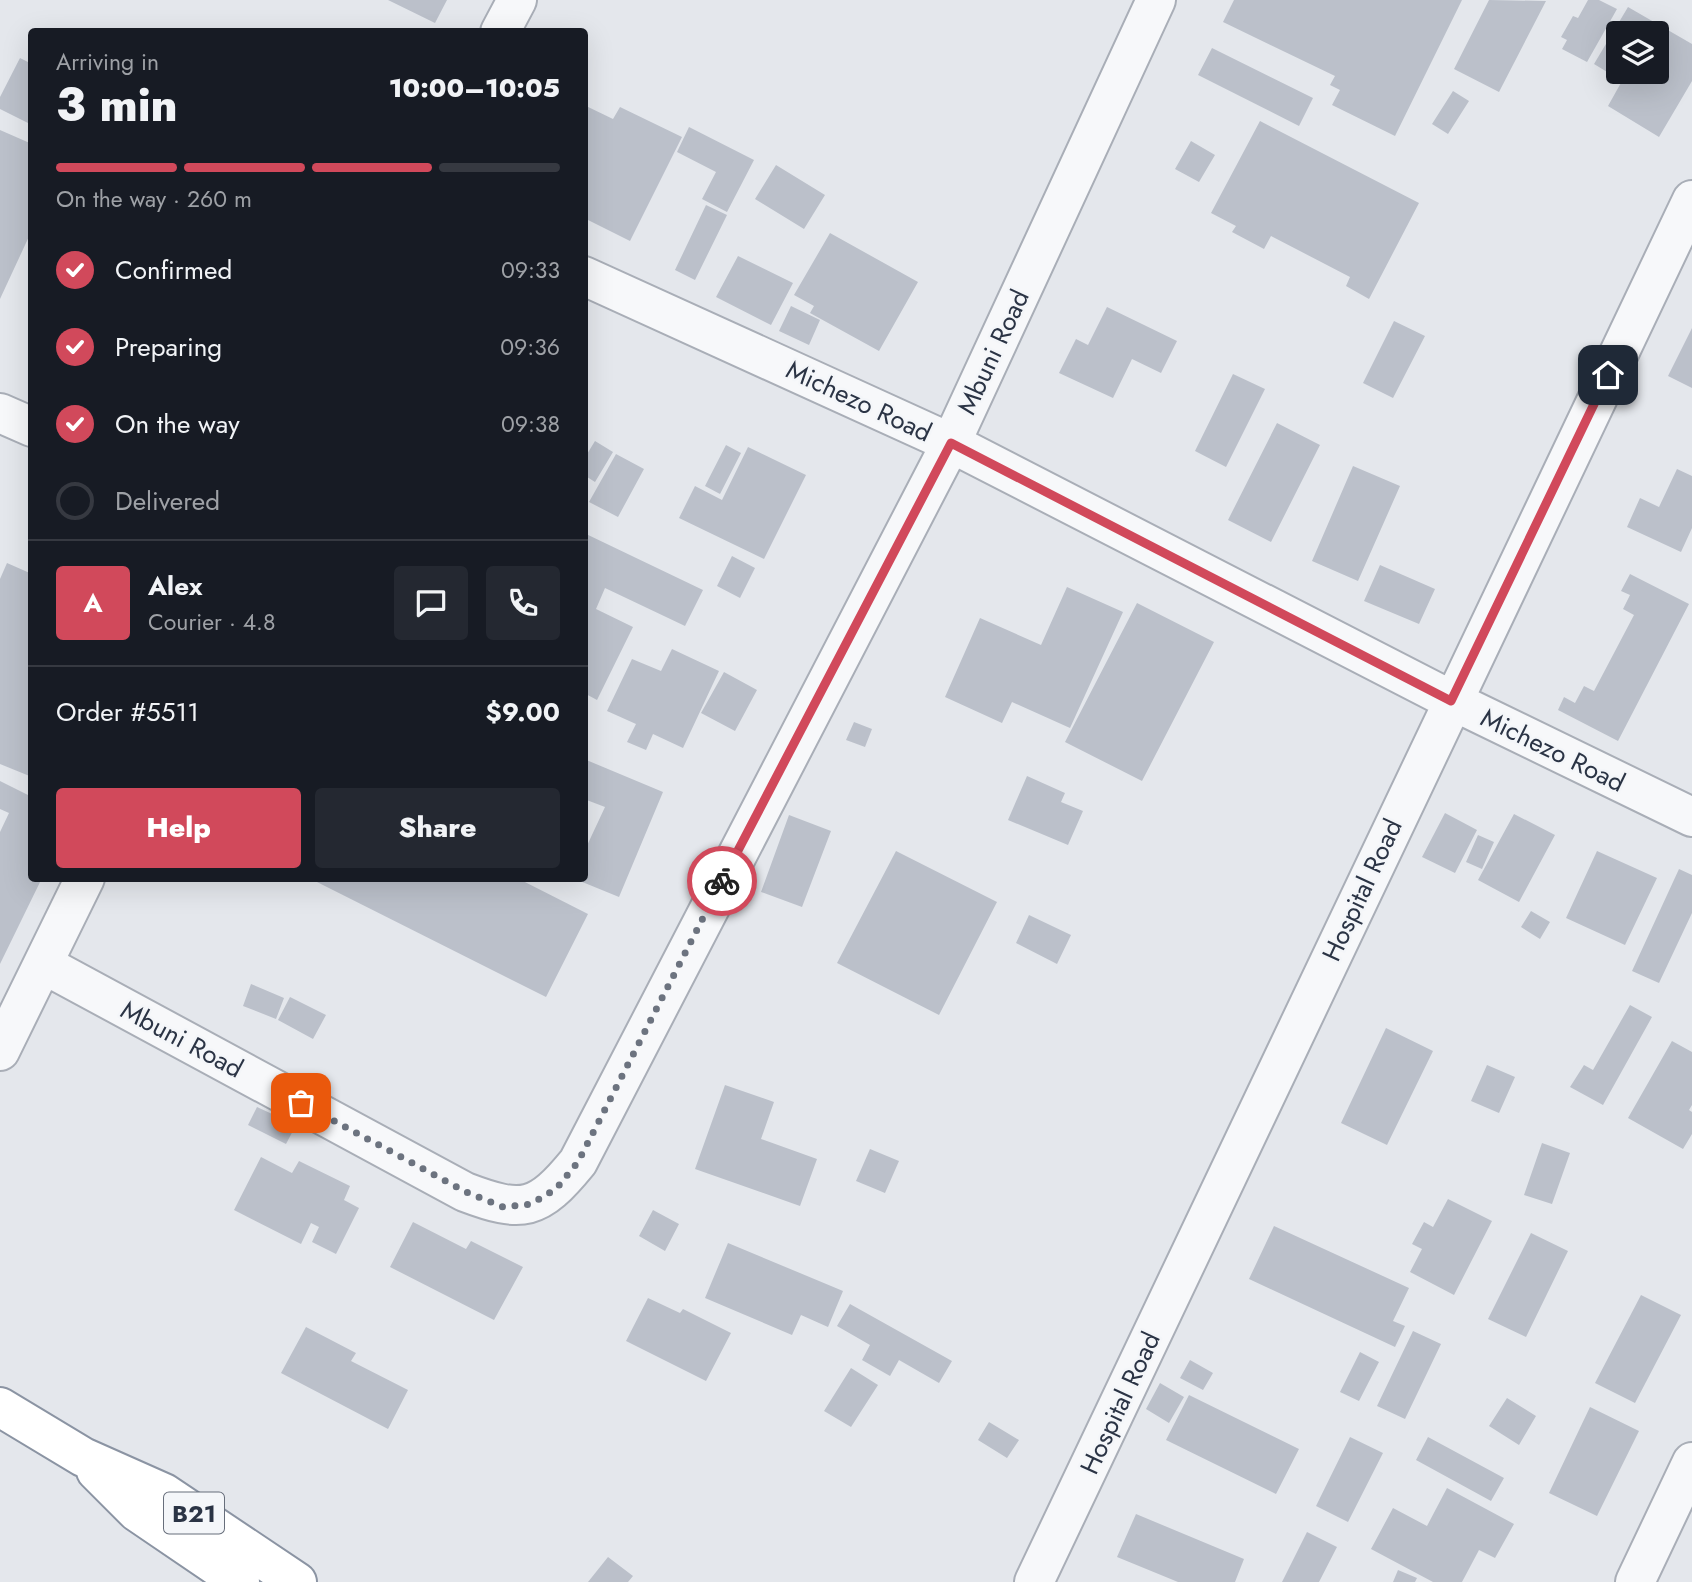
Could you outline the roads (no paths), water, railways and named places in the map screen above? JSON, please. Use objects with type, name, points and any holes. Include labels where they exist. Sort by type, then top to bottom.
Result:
[{"type":"highway","name":"B21","points":[[0,1407],[83,1457],[164,1493],[298,1582]]},
{"type":"highway","name":"B21","points":[[83,1457],[137,1512],[240,1582]]},
{"type":"street","points":[[502,28],[517,0]]},
{"type":"street","name":"Mbuni Road","points":[[43,964],[466,1192],[503,1207],[531,1204],[556,1189],[578,1162],[951,443],[1156,0]]},
{"type":"street","name":"Hospital Road","points":[[1034,1582],[1451,701],[1692,200]]},
{"type":"street","name":"Michezo Road","points":[[588,278],[951,443],[1451,701],[1692,817]]},
{"type":"street","points":[[0,413],[28,425]]},
{"type":"street","points":[[0,1051],[83,882]]},
{"type":"street","points":[[1634,1582],[1692,1462]]}]
